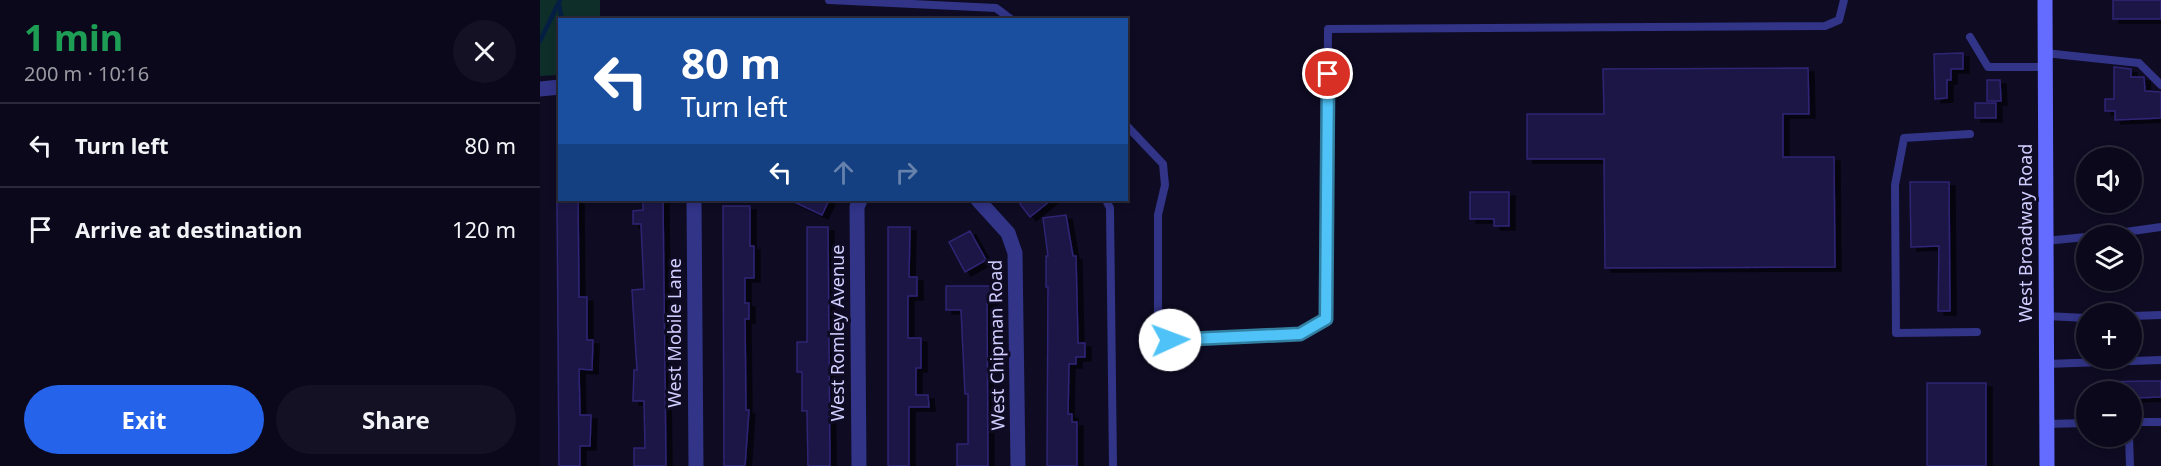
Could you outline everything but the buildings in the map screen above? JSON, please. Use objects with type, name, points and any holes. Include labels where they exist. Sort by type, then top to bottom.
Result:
[{"type":"main road","name":"West Broadway Road","points":[[2045,0],[2047,466]]},
{"type":"street","points":[[540,89],[558,87]]},
{"type":"street","name":"West Mobile Lane","points":[[694,201],[696,466]]},
{"type":"street","name":"West Romley Avenue","points":[[859,466],[857,207],[860,201]]},
{"type":"street","name":"West Chipman Road","points":[[979,201],[1008,233],[1015,254],[1018,466]]},
{"type":"lane","points":[[830,0],[996,8],[1009,18]]},
{"type":"lane","points":[[1128,127],[1163,164],[1165,185],[1158,215],[1158,328],[1170,340],[1300,334],[1326,319],[1328,29],[1825,26],[1839,20],[1844,0]]},
{"type":"lane","points":[[1970,37],[1988,67],[2045,60],[2139,63],[2161,85]]},
{"type":"lane","points":[[1970,134],[1904,138],[1895,185],[1896,333],[1977,332]]},
{"type":"lane","points":[[1106,201],[1110,208],[1113,466]]},
{"type":"lane","points":[[2142,229],[2161,226]]},
{"type":"lane","points":[[2045,241],[2076,238]]},
{"type":"lane","points":[[2142,316],[2161,315]]},
{"type":"lane","points":[[2046,316],[2076,318]]},
{"type":"lane","points":[[2046,364],[2161,360]]},
{"type":"lane","points":[[2142,422],[2161,422]]},
{"type":"lane","points":[[2047,424],[2076,423]]},
{"type":"lane","points":[[2129,447],[2130,466]]},
{"type":"green space","points":[[540,0],[600,0],[600,18],[558,18],[558,75],[540,76]]},
{"type":"waterway","points":[[540,41],[560,0]]},
{"type":"waterway","points":[[559,5],[562,18]]},
{"type":"route","points":[[1170,340],[1300,334],[1326,319],[1328,74]]}]
